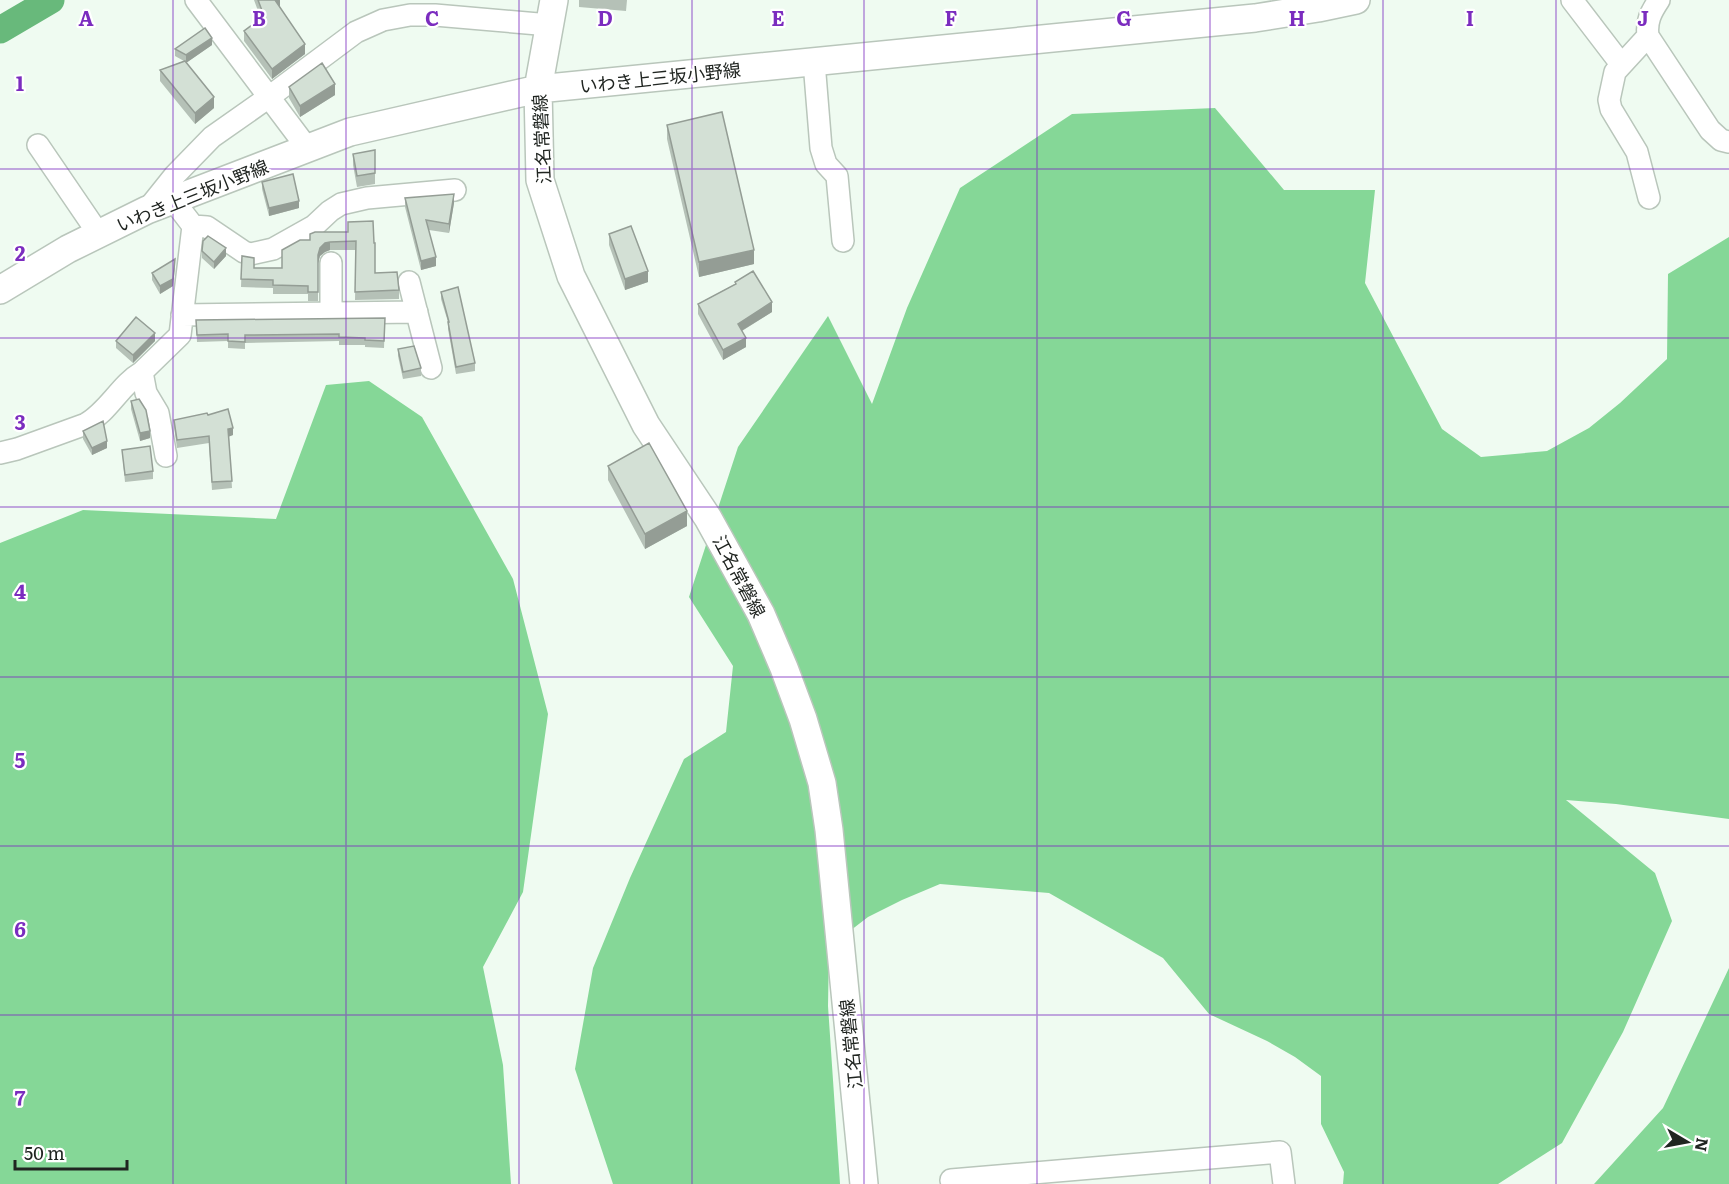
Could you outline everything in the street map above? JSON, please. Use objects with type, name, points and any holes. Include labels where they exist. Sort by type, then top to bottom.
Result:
[{"type":"main road","name":"いわき上三坂小野線","points":[[0,290],[98,234],[147,210],[350,132],[538,89],[1255,18],[1356,0]]},
{"type":"main road","name":"江名常磐線","points":[[552,13],[538,89],[540,180],[571,276],[646,424],[708,518],[761,614],[803,719],[822,783],[829,830],[864,1184]]},
{"type":"street","points":[[196,0],[308,148]]},
{"type":"street","points":[[1572,0],[1621,64]]},
{"type":"street","points":[[1659,0],[1650,14],[1648,36],[1710,130],[1721,140],[1729,142]]},
{"type":"street","points":[[147,210],[175,175],[212,137],[356,32],[383,21],[410,15],[552,13]]},
{"type":"street","points":[[1648,36],[1615,72],[1609,100],[1611,109],[1637,152],[1649,198]]},
{"type":"street","points":[[814,62],[821,148],[826,164],[837,177],[843,241]]},
{"type":"street","points":[[38,145],[98,234]]},
{"type":"street","points":[[193,226],[207,227],[244,252],[251,254],[273,249],[314,226],[341,204],[367,198],[455,190]]},
{"type":"street","points":[[0,453],[56,435],[95,419],[134,377],[180,335],[193,226],[173,200]]},
{"type":"street","points":[[331,263],[331,313]]},
{"type":"street","points":[[409,282],[431,368]]},
{"type":"street","points":[[182,315],[417,312]]},
{"type":"street","points":[[142,372],[146,393],[158,413],[166,456]]},
{"type":"street","points":[[951,1179],[976,1181],[1280,1152],[1284,1184]]},
{"type":"green space","points":[[1215,108],[1284,190],[1375,190],[1365,283],[1442,429],[1481,457],[1547,451],[1589,428],[1620,403],[1667,359],[1668,274],[1729,237],[1729,819],[1616,804],[1566,800],[1655,873],[1672,921],[1623,1032],[1562,1143],[1498,1184],[1343,1184],[1344,1172],[1321,1124],[1321,1076],[1295,1057],[1267,1041],[1209,1014],[1163,958],[1049,893],[940,884],[868,917],[829,947],[828,1006],[840,1184],[613,1184],[575,1069],[593,968],[630,878],[684,759],[726,732],[733,666],[689,597],[738,447],[828,316],[872,404],[907,308],[960,188],[1072,114]]},
{"type":"green space","points":[[369,381],[422,417],[513,579],[548,714],[523,892],[483,967],[503,1065],[511,1184],[0,1184],[0,543],[83,510],[276,519],[326,385]]},
{"type":"green space","points":[[1729,968],[1729,1184],[1594,1184],[1663,1108]]},
{"type":"building","points":[[258,0],[275,0],[305,44],[272,69],[244,31],[264,16]]},
{"type":"building","points":[[205,28],[212,38],[186,55],[175,49]]},
{"type":"building","points":[[185,61],[214,97],[195,113],[160,70]]},
{"type":"building","points":[[322,63],[335,84],[300,106],[289,87]]},
{"type":"building","points":[[722,112],[754,250],[699,262],[667,125]]},
{"type":"building","points":[[375,150],[375,173],[357,176],[353,154]]},
{"type":"building","points":[[293,174],[299,201],[269,208],[262,182]]},
{"type":"building","points":[[454,194],[449,224],[426,220],[436,257],[421,261],[405,198]]},
{"type":"building","points":[[373,221],[375,273],[397,272],[399,290],[355,292],[356,241],[330,242],[320,248],[318,292],[308,292],[308,286],[273,285],[273,280],[241,279],[242,256],[254,258],[254,268],[282,268],[282,250],[300,240],[310,240],[310,234],[348,232],[348,222]]},
{"type":"building","points":[[631,226],[648,271],[625,279],[609,234]]},
{"type":"building","points":[[208,236],[226,248],[214,262],[202,251],[203,241]]},
{"type":"building","points":[[175,259],[173,279],[160,286],[152,273]]},
{"type":"building","points":[[753,271],[772,302],[738,324],[746,338],[723,350],[698,304],[736,284],[735,282]]},
{"type":"building","points":[[458,287],[475,363],[456,367],[449,322],[441,292]]},
{"type":"building","points":[[136,317],[155,333],[133,355],[116,341]]},
{"type":"building","points":[[385,318],[384,341],[339,337],[339,334],[245,335],[245,342],[228,341],[228,334],[197,335],[196,320]]},
{"type":"building","points":[[414,346],[421,368],[403,372],[398,349]]},
{"type":"building","points":[[139,399],[146,410],[150,431],[140,433],[131,401]]},
{"type":"building","points":[[228,409],[233,428],[228,429],[232,481],[212,482],[209,436],[177,440],[174,420],[207,413],[208,415]]},
{"type":"building","points":[[103,421],[107,441],[92,448],[83,431]]},
{"type":"building","points":[[649,443],[687,511],[645,534],[608,466]]},
{"type":"building","points":[[150,446],[153,471],[125,475],[122,450]]},
{"type":"waterway","points":[[0,30],[51,0]]}]
